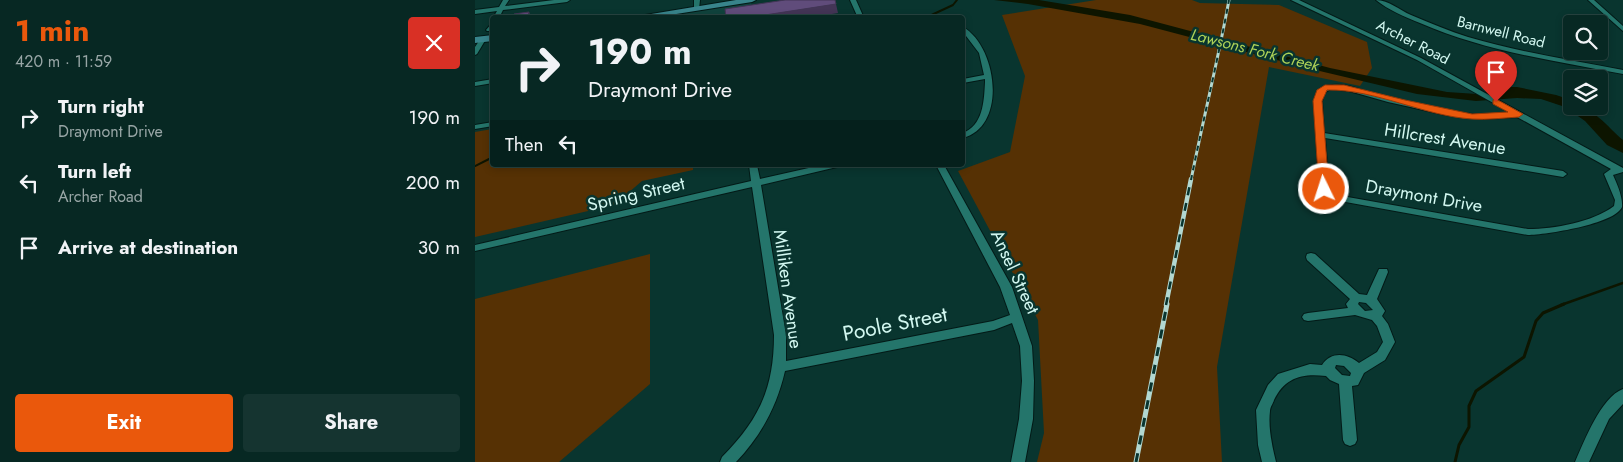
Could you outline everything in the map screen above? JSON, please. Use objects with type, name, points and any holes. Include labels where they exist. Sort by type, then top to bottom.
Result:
[{"type":"main road","points":[[645,15],[697,4],[752,0]]},
{"type":"street","points":[[498,15],[506,0]]},
{"type":"street","points":[[475,12],[567,0]]},
{"type":"street","points":[[853,0],[860,15]]},
{"type":"street","name":"Archer Road","points":[[1294,0],[1392,45],[1620,170]]},
{"type":"street","name":"Barnwell Road","points":[[1379,0],[1415,19],[1457,35],[1501,47],[1623,72]]},
{"type":"street","points":[[1591,0],[1623,29]]},
{"type":"street","points":[[475,53],[485,37]]},
{"type":"street","points":[[965,135],[974,131],[983,119],[988,90],[988,76],[984,57],[966,38]]},
{"type":"street","points":[[965,81],[988,76]]},
{"type":"street","points":[[475,84],[490,82]]},
{"type":"street","name":"Draymont Drive","points":[[1519,114],[1472,116],[1383,98],[1344,87],[1331,86],[1323,89],[1319,96],[1323,186],[1332,195],[1528,232],[1555,231],[1615,210],[1620,200],[1608,174],[1620,170]]},
{"type":"street","points":[[475,127],[490,124]]},
{"type":"street","name":"Hillcrest Avenue","points":[[1322,135],[1563,174]]},
{"type":"street","name":"Milliken Avenue","points":[[727,462],[753,433],[767,411],[776,384],[779,367],[780,335],[753,167]]},
{"type":"street","name":"Spring Street","points":[[475,248],[825,167]]},
{"type":"street","name":"Ansel Street","points":[[941,167],[1006,288],[1026,346],[1028,381],[1025,419],[1018,462]]},
{"type":"street","points":[[1311,257],[1356,298],[1371,300],[1379,311],[1375,316]]},
{"type":"street","points":[[1371,300],[1383,272]]},
{"type":"street","points":[[1356,298],[1352,304],[1356,311],[1366,316],[1375,316]]},
{"type":"street","points":[[1309,317],[1356,311]]},
{"type":"street","points":[[1357,371],[1381,356],[1389,342],[1375,316]]},
{"type":"street","name":"Poole Street","points":[[779,367],[994,325],[1017,317]]},
{"type":"street","points":[[1333,360],[1343,360],[1357,371],[1358,374],[1353,381],[1345,382],[1332,375],[1328,366],[1333,360]]},
{"type":"street","points":[[1269,462],[1265,446],[1263,410],[1273,389],[1282,378],[1310,369],[1329,371]]},
{"type":"street","points":[[1345,382],[1350,440]]},
{"type":"street","points":[[1582,462],[1604,415],[1623,395]]},
{"type":"shaded area","points":[[1096,0],[1192,0],[1200,3],[1279,5],[1367,42],[1372,68],[1360,86],[1269,67],[1217,367],[1222,462],[1037,462],[1044,433],[1038,320],[958,171],[1010,152],[1025,76],[1002,15]]},
{"type":"shaded area","points":[[751,2],[752,8],[727,15],[664,15]]},
{"type":"shaded area","points":[[490,129],[490,167],[693,167],[693,170],[642,181],[614,205],[475,237],[475,132]]},
{"type":"shaded area","points":[[650,254],[650,384],[559,462],[475,462],[475,299]]},
{"type":"water","name":"Lawsons Fork Creek","points":[[994,0],[1039,0],[1130,15],[1330,68],[1447,92],[1477,94],[1505,87],[1517,87],[1563,97],[1563,106],[1541,99],[1517,98],[1476,101],[1417,94],[1307,68],[1140,24],[1028,4]]},
{"type":"water","points":[[1576,115],[1596,115],[1600,118],[1623,140],[1623,153],[1607,145],[1585,121]]},
{"type":"building","points":[[785,0],[835,0],[836,4],[765,15],[726,15],[725,9]]},
{"type":"building","points":[[529,12],[528,15],[514,14]]},
{"type":"waterway","points":[[931,15],[953,5],[957,0]]},
{"type":"waterway","points":[[475,166],[490,158]]},
{"type":"waterway","points":[[1561,305],[1623,283]]},
{"type":"waterway","points":[[1455,462],[1459,445],[1469,427],[1469,406],[1476,391],[1524,357],[1536,321],[1543,313],[1564,304]]},
{"type":"railway","points":[[1191,180],[1229,0]]},
{"type":"railway","points":[[1166,305],[1191,179]]},
{"type":"railway","points":[[1136,462],[1167,304]]},
{"type":"route","points":[[1324,189],[1322,135],[1318,101],[1320,92],[1325,88],[1331,86],[1344,87],[1405,103],[1472,116],[1508,116],[1519,114],[1496,102]]}]
